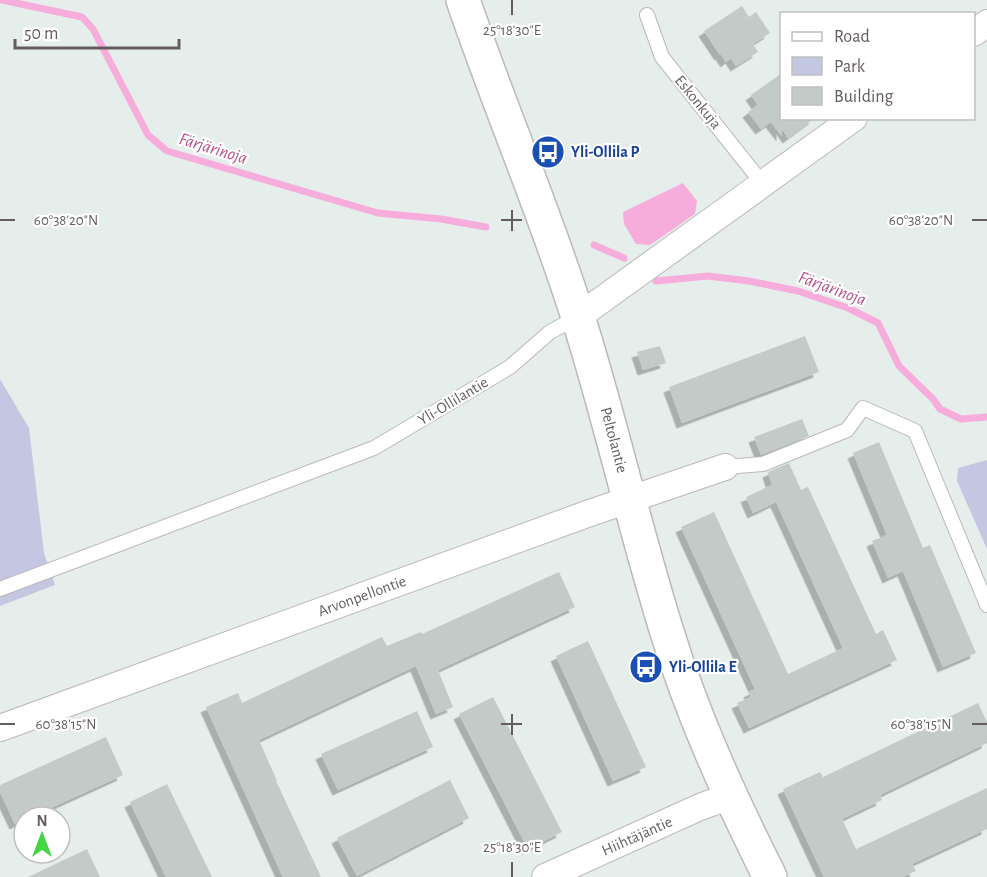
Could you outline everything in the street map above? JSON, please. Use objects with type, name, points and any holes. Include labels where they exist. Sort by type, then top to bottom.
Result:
[{"type":"main road","name":"Peltolantie","points":[[463,0],[549,230],[578,317],[667,632],[697,720],[730,796],[770,877]]},
{"type":"street","points":[[975,32],[987,23]]},
{"type":"street","name":"Yli-Ollilantie","points":[[578,317],[851,120]]},
{"type":"street","name":"Arvonpellontie","points":[[0,728],[725,467]]},
{"type":"street","name":"Hiihtäjäntie","points":[[545,877],[700,807],[730,796]]},
{"type":"lane","name":"Eskonkuja","points":[[647,15],[662,57],[762,183]]},
{"type":"lane","name":"Yli-Ollilantie","points":[[0,589],[374,448],[510,367],[550,332],[578,317]]},
{"type":"lane","points":[[725,467],[763,464],[847,430],[863,408],[915,431],[987,605]]},
{"type":"green space","points":[[0,379],[29,428],[44,553],[55,585],[0,606]]},
{"type":"green space","points":[[987,460],[987,549],[957,481],[958,468]]},
{"type":"shaded area","points":[[683,183],[697,201],[695,214],[650,245],[636,244],[624,224],[623,212]]},
{"type":"building","points":[[742,6],[749,17],[756,12],[770,33],[753,44],[758,52],[736,66],[731,58],[726,62],[704,31]]},
{"type":"building","points":[[780,74],[780,120],[812,120],[788,138],[782,129],[782,136],[771,122],[761,129],[748,112],[758,105],[751,95]]},
{"type":"building","points":[[805,336],[819,372],[682,423],[669,387]]},
{"type":"building","points":[[660,346],[666,363],[643,370],[637,352]]},
{"type":"building","points":[[802,419],[809,436],[761,455],[754,437]]},
{"type":"building","points":[[879,442],[923,548],[930,545],[976,653],[943,667],[903,571],[888,578],[872,541],[887,535],[853,453]]},
{"type":"building","points":[[789,463],[801,490],[808,487],[876,634],[883,630],[897,660],[749,728],[737,703],[751,697],[749,692],[755,689],[681,527],[714,512],[788,674],[843,648],[776,502],[753,513],[746,497],[772,485],[768,472]]},
{"type":"building","points":[[559,572],[575,607],[438,670],[453,707],[436,714],[416,666],[259,740],[321,877],[283,877],[206,707],[238,693],[242,703],[382,637],[387,646],[421,632],[422,634]]},
{"type":"building","points":[[588,641],[646,767],[613,781],[556,656]]},
{"type":"building","points":[[493,697],[562,832],[528,849],[459,714]]},
{"type":"building","points":[[978,703],[987,722],[987,743],[880,795],[882,800],[842,819],[856,849],[987,788],[987,829],[912,864],[916,871],[902,877],[824,877],[783,789],[820,772],[823,777]]},
{"type":"building","points":[[417,711],[433,747],[338,790],[321,754]]},
{"type":"building","points":[[106,737],[123,775],[57,805],[12,805],[12,818],[0,792],[0,785]]},
{"type":"building","points":[[450,780],[469,818],[357,876],[337,838]]},
{"type":"building","points":[[167,784],[212,877],[166,877],[130,802]]},
{"type":"building","points":[[87,849],[100,877],[28,877],[53,865],[72,865],[72,856]]},
{"type":"waterway","name":"Färjärinoja","points":[[2,0],[82,17],[93,29],[148,135],[167,151],[378,213],[441,219],[486,227]]},
{"type":"waterway","name":"Färjärinoja","points":[[594,245],[624,258]]},
{"type":"waterway","name":"Färjärinoja","points":[[656,281],[708,276],[749,281],[798,291],[848,308],[878,323],[899,366],[933,399],[940,409],[961,419],[987,417]]},
{"type":"place","name":"Yli-Ollila P","points":[[548,152]]},
{"type":"place","name":"Yli-Ollila E","points":[[646,667]]}]
